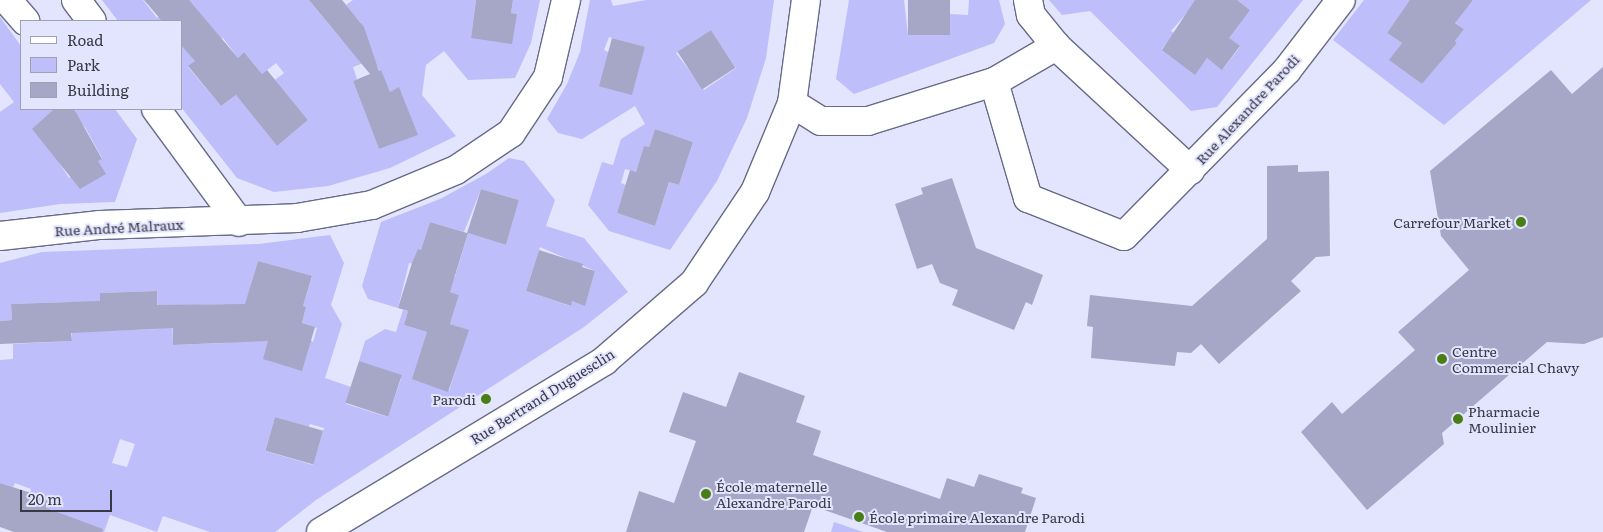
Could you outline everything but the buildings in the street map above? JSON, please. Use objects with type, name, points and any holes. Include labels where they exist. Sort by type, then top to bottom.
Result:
[{"type":"street","points":[[7,0],[24,20]]},
{"type":"street","points":[[76,0],[91,20]]},
{"type":"street","name":"Rue André Malraux","points":[[0,236],[100,225],[238,222],[298,218],[372,205],[456,170],[511,132],[548,77],[566,0]]},
{"type":"street","name":"Rue Bertrand Duguesclin","points":[[321,532],[604,361],[694,283],[755,192],[792,103],[806,0]]},
{"type":"street","name":"Rue Alexandre Parodi","points":[[1028,0],[1030,15],[1056,46],[1190,170]]},
{"type":"street","name":"Rue Alexandre Parodi","points":[[994,82],[1028,198],[1124,236],[1287,70],[1341,0]]},
{"type":"street","points":[[792,103],[821,121],[868,121],[994,82],[1056,46]]},
{"type":"street","points":[[157,110],[238,222]]},
{"type":"green space","points":[[102,0],[143,0],[157,18],[181,0],[309,0],[341,39],[361,23],[346,5],[353,0],[476,0],[471,38],[517,14],[511,13],[513,0],[540,0],[531,43],[515,78],[468,80],[444,51],[426,65],[422,95],[456,136],[390,168],[328,186],[274,192],[237,178],[182,108],[182,20],[117,20]],"holes":[[[223,38],[238,58],[244,52],[262,74],[276,63],[284,73],[275,80],[308,120],[277,146],[236,95],[221,106],[188,67],[195,61],[188,52]],[[374,59],[390,92],[399,88],[417,135],[379,149],[353,81],[357,79],[353,67]]]},
{"type":"green space","points":[[590,0],[611,0],[613,6],[646,0],[774,0],[766,58],[747,118],[717,181],[670,250],[609,231],[588,205],[602,162],[613,165],[621,139],[645,124],[635,106],[582,139],[558,133],[547,119],[567,84],[580,52]],"holes":[[[711,30],[736,68],[704,90],[676,53]],[[609,37],[645,47],[608,52],[604,50]],[[655,129],[693,142],[679,185],[669,182],[655,226],[617,213],[626,185],[621,183],[625,169],[636,172],[644,147],[649,147]]]},
{"type":"green space","points":[[849,0],[904,0],[908,35],[950,35],[950,14],[968,15],[969,0],[999,0],[1005,24],[994,43],[854,94],[836,79]]},
{"type":"green space","points":[[1049,0],[1198,0],[1171,31],[1174,33],[1162,49],[1195,74],[1207,58],[1223,69],[1240,47],[1225,35],[1250,10],[1237,0],[1303,0],[1217,107],[1191,111],[1090,11],[1062,15]]},
{"type":"green space","points":[[1364,0],[1411,0],[1387,33],[1402,43],[1390,60],[1422,84],[1457,43],[1455,41],[1464,29],[1453,21],[1473,0],[1591,0],[1444,125],[1333,40]]},
{"type":"green space","points":[[0,17],[20,45],[20,110],[53,110],[33,130],[51,150],[69,178],[102,158],[85,127],[72,114],[76,110],[116,110],[137,139],[115,202],[60,204],[0,213],[0,112],[14,102],[0,84]]},
{"type":"green space","points":[[509,158],[524,161],[555,200],[546,226],[584,238],[628,292],[584,327],[316,500],[275,532],[210,532],[163,516],[157,532],[110,515],[104,532],[73,532],[46,508],[50,499],[30,494],[31,489],[15,483],[13,487],[0,483],[0,360],[13,359],[13,344],[72,341],[70,302],[11,304],[12,320],[0,321],[0,263],[42,252],[259,244],[330,235],[344,263],[331,305],[342,324],[325,378],[351,387],[346,404],[388,417],[401,379],[372,370],[359,361],[365,341],[385,329],[396,332],[403,310],[408,311],[404,325],[427,332],[417,380],[449,391],[468,330],[450,324],[459,295],[446,291],[455,277],[468,233],[506,245],[519,200],[481,189],[464,232],[430,222],[421,250],[418,250],[414,264],[409,263],[398,308],[368,299],[362,286],[381,222],[440,199],[486,174]],"holes":[[[540,247],[595,271],[585,305],[572,301],[570,306],[526,291]],[[258,261],[312,277],[303,306],[306,307],[302,323],[317,328],[313,342],[251,284]],[[157,291],[158,329],[102,331],[100,293]],[[224,304],[226,343],[173,345],[172,311],[197,305]],[[275,417],[309,427],[310,424],[324,428],[313,465],[265,451]],[[120,439],[135,444],[127,467],[112,463]]]},
{"type":"green space","points":[[834,522],[863,532],[831,532]]},
{"type":"place","name":"Carrefour Market","points":[[1521,222]]},
{"type":"place","name":"Centre Commercial Chavy","points":[[1442,359]]},
{"type":"place","name":"Parodi","points":[[486,399]]},
{"type":"place","name":"Pharmacie Moulinier","points":[[1458,419]]},
{"type":"place","name":"École maternelle Alexandre Parodi","points":[[706,494]]},
{"type":"place","name":"École primaire Alexandre Parodi","points":[[859,517]]}]
